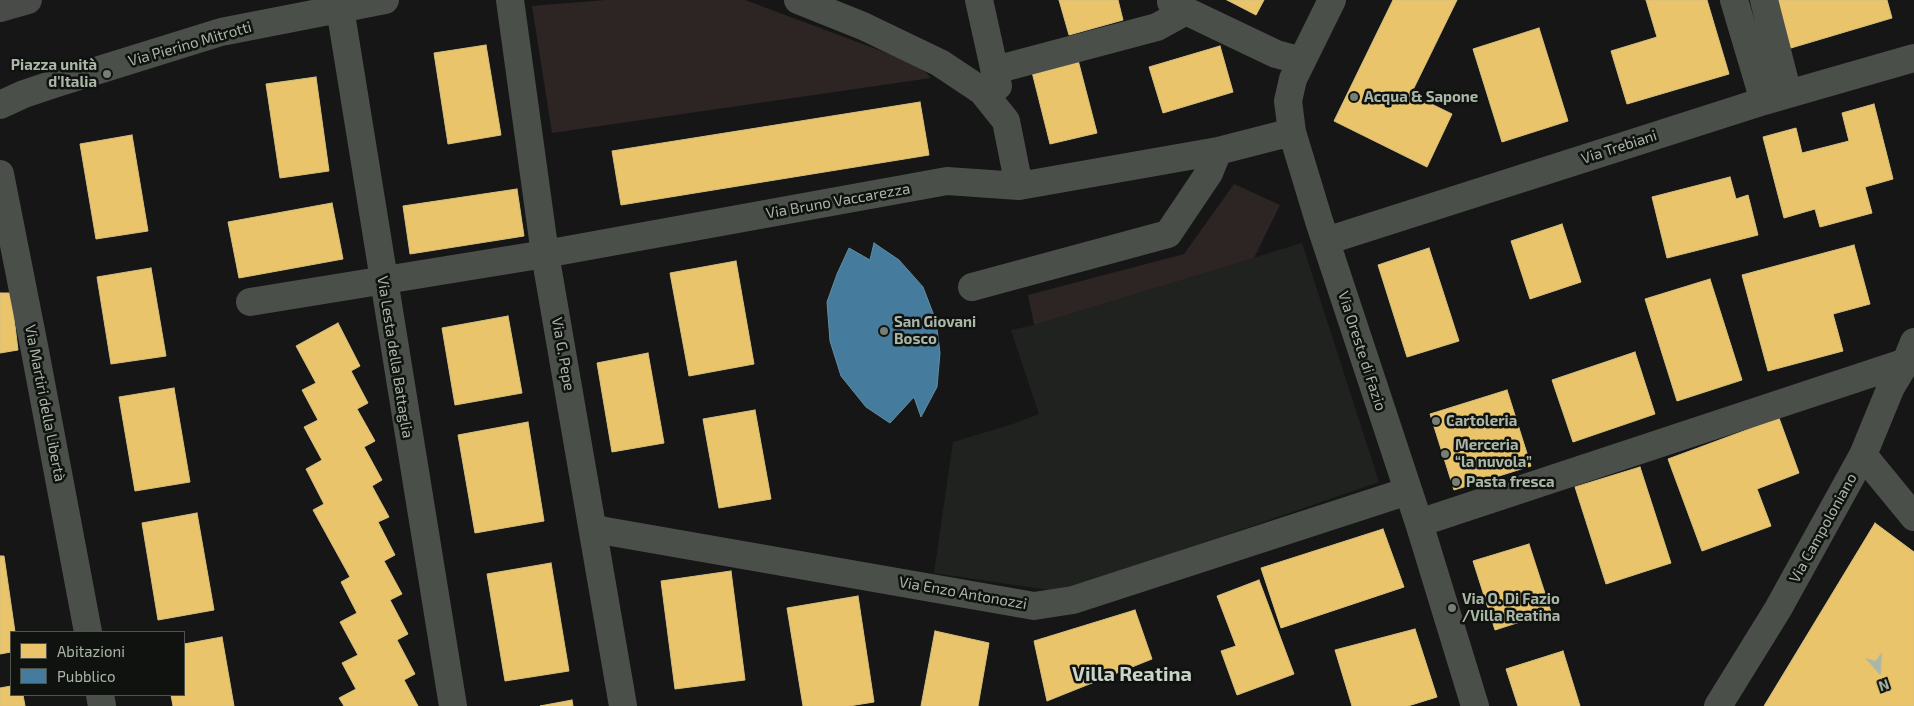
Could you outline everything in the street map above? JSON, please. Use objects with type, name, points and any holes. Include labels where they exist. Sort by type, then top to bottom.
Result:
[{"type":"main road","points":[[0,8],[28,0]]},
{"type":"street","name":"Via Pierino Mitrotti","points":[[0,105],[24,94],[57,83],[221,32],[384,0]]},
{"type":"street","name":"Via G. Pepe","points":[[510,0],[545,254],[624,706]]},
{"type":"street","points":[[798,0],[863,26],[940,63],[982,92],[1006,121]]},
{"type":"street","points":[[856,0],[863,26]]},
{"type":"street","points":[[979,0],[1019,186]]},
{"type":"street","name":"Via Oreste di Fazio","points":[[1332,0],[1293,79],[1288,101],[1292,132],[1419,523],[1475,706]]},
{"type":"street","points":[[1734,0],[1776,98]]},
{"type":"street","points":[[1764,0],[1776,98]]},
{"type":"street","points":[[995,70],[1157,27],[1177,6],[1276,54],[1302,61]]},
{"type":"street","name":"Via Lesta della Battaglia","points":[[340,8],[452,706]]},
{"type":"street","name":"Via Trebiani","points":[[1326,241],[1776,98],[1914,58]]},
{"type":"street","name":"Via Bruno Vaccarezza","points":[[250,302],[545,254],[947,181],[1019,186],[1218,151],[1292,132]]},
{"type":"street","points":[[972,287],[1168,234],[1210,173],[1218,151]]},
{"type":"street","name":"Via Martiri della Libertà","points":[[0,174],[6,238],[88,631]]},
{"type":"street","points":[[1419,523],[1910,352]]},
{"type":"street","name":"Via Campoloniano","points":[[1718,706],[1778,609],[1863,455],[1891,387],[1910,352]]},
{"type":"street","points":[[1863,455],[1914,517]]},
{"type":"street","name":"Via Enzo Antonozzi","points":[[594,529],[1034,606],[1072,600],[1408,492]]},
{"type":"shaded area","points":[[606,0],[745,0],[919,65],[931,78],[552,133],[532,6]]},
{"type":"shaded area","points":[[1234,184],[1280,205],[1254,258],[1034,325],[1028,295],[1184,254]]},
{"type":"shaded area","points":[[1302,243],[1379,482],[1119,572],[1055,591],[934,573],[953,442],[1039,414],[1011,330],[1034,325]]},
{"type":"building: Abitazioni","points":[[1059,0],[1118,0],[1123,20],[1069,35]]},
{"type":"building: Abitazioni","points":[[1227,0],[1264,0],[1256,15]]},
{"type":"building: Abitazioni","points":[[1393,0],[1457,0],[1411,94],[1452,114],[1427,167],[1334,121]]},
{"type":"building: Abitazioni","points":[[1646,0],[1707,0],[1729,74],[1627,104],[1611,51],[1657,37]]},
{"type":"building: Abitazioni","points":[[1777,0],[1887,0],[1892,18],[1791,48]]},
{"type":"building: Abitazioni","points":[[1539,28],[1568,121],[1502,142],[1473,49]]},
{"type":"building: Abitazioni","points":[[486,45],[501,135],[448,144],[434,53]]},
{"type":"building: Abitazioni","points":[[1220,46],[1233,92],[1163,113],[1149,67]]},
{"type":"building: Abitazioni","points":[[1078,60],[1097,133],[1050,144],[1032,72]]},
{"type":"building: Abitazioni","points":[[316,77],[329,171],[280,178],[266,84]]},
{"type":"building: Abitazioni","points":[[920,102],[929,155],[621,205],[612,151]]},
{"type":"building: Abitazioni","points":[[1874,104],[1893,179],[1865,187],[1872,213],[1820,227],[1815,209],[1784,218],[1763,137],[1796,128],[1802,153],[1849,141],[1842,113]]},
{"type":"building: Abitazioni","points":[[132,135],[148,231],[96,239],[80,144]]},
{"type":"building: Abitazioni","points":[[1730,177],[1736,199],[1748,195],[1758,235],[1667,258],[1652,197]]},
{"type":"building: Abitazioni","points":[[517,189],[524,236],[410,254],[403,206]]},
{"type":"building: Abitazioni","points":[[332,203],[343,259],[239,278],[228,222]]},
{"type":"building: Abitazioni","points":[[1562,224],[1581,282],[1530,299],[1511,241]]},
{"type":"building: Abitazioni","points":[[1854,245],[1870,304],[1833,314],[1843,351],[1768,371],[1742,275]]},
{"type":"building: Abitazioni","points":[[1429,248],[1459,341],[1407,357],[1378,265]]},
{"type":"building: Abitazioni","points":[[736,261],[754,364],[689,376],[670,273]]},
{"type":"building: Abitazioni","points":[[151,268],[166,356],[111,364],[97,277]]},
{"type":"building: Abitazioni","points":[[1710,279],[1742,380],[1677,401],[1645,299]]},
{"type":"building: Abitazioni","points":[[0,293],[11,293],[18,350],[0,353]]},
{"type":"building: Abitazioni","points":[[508,316],[522,393],[455,405],[442,328]]},
{"type":"building: Abitazioni","points":[[338,323],[360,366],[351,371],[368,403],[357,409],[375,441],[364,447],[382,480],[372,486],[389,517],[378,522],[395,555],[384,561],[402,594],[390,600],[408,634],[397,640],[415,674],[404,680],[418,706],[344,706],[339,698],[356,689],[342,663],[358,655],[340,622],[357,613],[341,582],[350,577],[313,510],[324,504],[306,469],[322,460],[304,427],[318,420],[302,390],[316,383],[296,346]]},
{"type":"building: Abitazioni","points":[[1635,352],[1655,414],[1573,442],[1552,380]]},
{"type":"building: Abitazioni","points":[[648,353],[664,443],[612,452],[597,363]]},
{"type":"building: Abitazioni","points":[[174,388],[190,482],[135,491],[119,397]]},
{"type":"building: Abitazioni","points":[[1507,390],[1531,466],[1454,490],[1430,414]]},
{"type":"building: Abitazioni","points":[[755,410],[771,499],[719,508],[703,419]]},
{"type":"building: Abitazioni","points":[[1779,418],[1799,473],[1757,489],[1771,526],[1702,551],[1668,459]]},
{"type":"building: Abitazioni","points":[[528,422],[544,521],[475,533],[458,435]]},
{"type":"building: Abitazioni","points":[[1640,467],[1671,563],[1606,584],[1575,487]]},
{"type":"building: Abitazioni","points":[[197,513],[214,610],[158,620],[142,523]]},
{"type":"building: Abitazioni","points":[[1875,523],[1914,552],[1914,706],[1764,706]]},
{"type":"building: Abitazioni","points":[[1383,529],[1404,587],[1281,628],[1261,568]]},
{"type":"building: Abitazioni","points":[[1529,544],[1551,612],[1495,630],[1473,561]]},
{"type":"building: Abitazioni","points":[[0,556],[4,556],[15,631],[10,631],[10,652],[0,654]]},
{"type":"building: Abitazioni","points":[[551,563],[569,671],[505,681],[487,574]]},
{"type":"building: Abitazioni","points":[[731,571],[745,680],[675,689],[661,581]]},
{"type":"building: Abitazioni","points":[[1259,580],[1294,674],[1237,695],[1221,651],[1236,646],[1217,596]]},
{"type":"building: Abitazioni","points":[[858,596],[874,702],[849,706],[803,706],[787,608]]},
{"type":"building: Abitazioni","points":[[1135,610],[1152,659],[1047,701],[1034,641]]},
{"type":"building: Abitazioni","points":[[1415,629],[1437,697],[1408,706],[1352,706],[1335,650]]},
{"type":"building: Abitazioni","points":[[935,631],[989,643],[978,706],[921,706]]},
{"type":"building: Abitazioni","points":[[222,637],[234,706],[173,706],[171,696],[185,696],[185,644]]},
{"type":"building: Abitazioni","points":[[1563,651],[1580,706],[1518,706],[1506,669]]},
{"type":"building: Abitazioni","points":[[10,686],[10,696],[23,696],[25,706],[0,706],[0,688]]},
{"type":"building: Abitazioni","points":[[572,700],[573,706],[540,706]]},
{"type":"building: Pubblico","name":"San Giovani Bosco","points":[[874,243],[899,260],[923,287],[936,321],[940,353],[937,387],[921,417],[914,397],[890,423],[866,407],[841,376],[830,341],[827,302],[837,274],[849,248],[870,260]]},
{"type":"place","name":"Piazza unità d'Italia","points":[[107,74]]},
{"type":"place","name":"Acqua & Sapone","points":[[1354,97]]},
{"type":"place","name":"San Giovani Bosco","points":[[884,331]]},
{"type":"place","name":"Cartoleria","points":[[1436,421]]},
{"type":"place","name":"Merceria “la nuvola”","points":[[1445,454]]},
{"type":"place","name":"Pasta fresca","points":[[1456,482]]},
{"type":"place","name":"Via O. Di Fazio /Villa Reatina","points":[[1452,608]]},
{"type":"district","name":"Villa Reatina","points":[[1132,674]]}]
